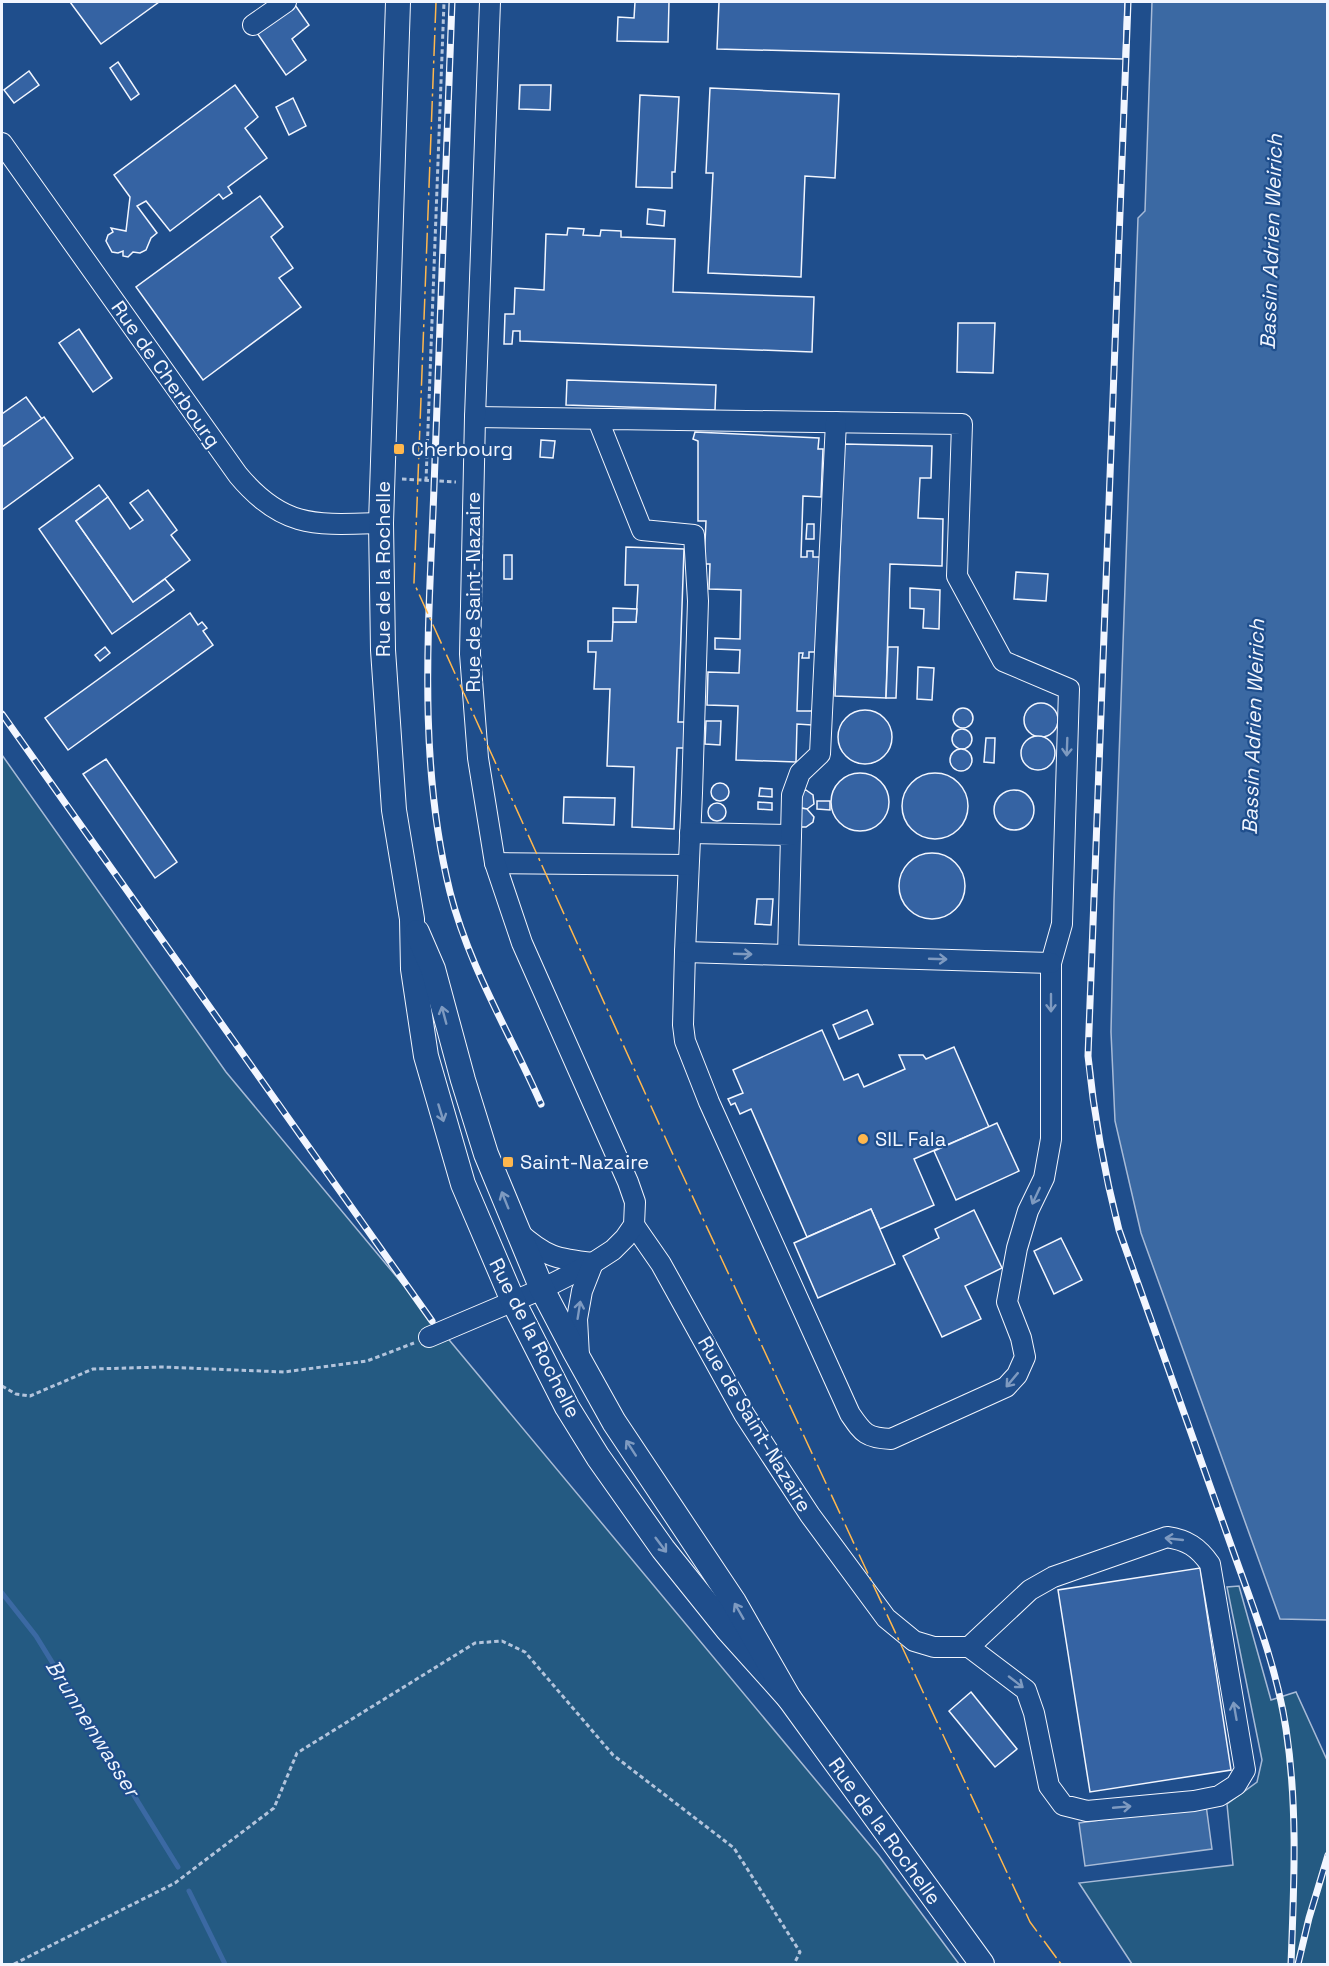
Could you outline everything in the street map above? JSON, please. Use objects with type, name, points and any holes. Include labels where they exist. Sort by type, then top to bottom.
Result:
[{"type":"main road","name":"Rue de la Rochelle","points":[[398,2],[381,523],[383,650],[390,778],[412,919],[413,969],[418,1015],[433,1088],[463,1184],[513,1301],[567,1407],[626,1498],[728,1630],[789,1698],[982,1965]]},
{"type":"main road","name":"Rue de la Rochelle","points":[[412,919],[433,969],[486,1154],[542,1288],[614,1422],[734,1602],[789,1698]]},
{"type":"street","points":[[253,25],[286,2]]},
{"type":"street","name":"Rue de Saint-Nazaire","points":[[490,2],[475,417],[470,654],[478,758],[495,864],[522,943],[628,1182],[635,1202],[634,1225],[661,1264],[744,1414],[810,1515],[886,1618],[914,1641],[934,1647],[969,1647]]},
{"type":"street","name":"Rue de Cherbourg","points":[[2,142],[238,475],[254,494],[278,512],[303,521],[321,524],[381,523]]},
{"type":"street","points":[[475,417],[962,424],[957,576],[1003,662],[1069,689],[1062,924],[1051,963],[1051,1139],[1044,1178],[1028,1212],[1017,1248],[1007,1302],[1021,1338],[1025,1357],[1017,1375],[1006,1387],[891,1439],[874,1439],[863,1433],[850,1413],[709,1102],[685,1041],[683,1025],[685,952],[698,601],[694,535],[642,530],[598,420]]},
{"type":"street","points":[[788,955],[792,795],[800,773],[820,754],[836,422]]},
{"type":"street","points":[[690,832],[791,835]]},
{"type":"street","points":[[495,864],[688,865]]},
{"type":"street","points":[[685,952],[1051,963]]},
{"type":"street","points":[[429,1337],[542,1288],[593,1263],[626,1239],[634,1225]]},
{"type":"street","points":[[518,1232],[537,1248],[556,1258],[593,1263]]},
{"type":"street","points":[[580,1361],[577,1319],[582,1291],[593,1263]]},
{"type":"street","points":[[1167,1537],[1184,1540],[1200,1551],[1210,1564],[1245,1770],[1236,1785],[1219,1796],[1194,1801],[1087,1811],[1063,1805],[1049,1786],[1034,1713],[1026,1690],[969,1647],[1030,1590],[1053,1576],[1167,1537]]},
{"type":"path","points":[[426,481],[444,2]]},
{"type":"path","points":[[383,478],[474,482]]},
{"type":"path","points":[[2,1386],[16,1394],[30,1396],[93,1369],[163,1367],[284,1372],[367,1361],[429,1337]]},
{"type":"path","points":[[14,1965],[175,1883],[274,1808],[297,1753],[475,1643],[502,1641],[525,1652],[613,1755],[734,1848],[800,1952],[794,1965]]},
{"type":"shaded area","points":[[2,755],[226,1072],[879,1856],[959,1964],[2,1964]]},
{"type":"shaded area","points":[[1239,1586],[1271,1700],[1296,1692],[1327,1760],[1327,1964],[1132,1964],[1079,1883],[1233,1865],[1227,1804],[1257,1782],[1262,1760],[1227,1587]]},
{"type":"water","name":"Bassin Adrien Weirich","points":[[1152,2],[1327,2],[1327,1620],[1280,1619],[1141,1233],[1115,1121],[1111,1032],[1114,900],[1138,218],[1145,211]]},
{"type":"water","points":[[1206,1805],[1212,1849],[1085,1866],[1079,1823]]},
{"type":"building","points":[[70,2],[159,2],[101,44]]},
{"type":"building","points":[[635,2],[669,2],[668,42],[617,41],[618,17],[634,18]]},
{"type":"building","points":[[719,2],[1125,2],[1123,59],[717,49]]},
{"type":"building","points":[[295,5],[309,25],[292,39],[306,60],[286,75],[257,33]]},
{"type":"building","points":[[118,62],[139,94],[131,100],[110,68]]},
{"type":"building","points":[[29,71],[39,85],[14,103],[4,90]]},
{"type":"building","points":[[235,85],[258,117],[245,128],[267,158],[228,187],[232,193],[223,199],[219,194],[170,231],[146,201],[137,206],[157,233],[151,238],[146,250],[140,253],[133,252],[128,257],[123,256],[123,251],[112,252],[106,241],[108,235],[113,232],[111,228],[126,231],[130,197],[114,175]]},
{"type":"building","points":[[520,85],[551,85],[550,110],[519,109]]},
{"type":"building","points":[[710,88],[839,94],[835,178],[805,176],[801,277],[708,273],[713,173],[706,173]]},
{"type":"building","points":[[640,95],[679,97],[672,188],[636,187]]},
{"type":"building","points":[[293,98],[306,126],[289,135],[276,107]]},
{"type":"building","points":[[260,196],[283,227],[271,237],[293,268],[279,278],[301,307],[203,380],[136,287]]},
{"type":"building","points":[[648,209],[665,211],[664,226],[647,224]]},
{"type":"building","points":[[568,228],[584,229],[583,235],[600,236],[601,230],[621,231],[621,237],[675,239],[673,292],[814,297],[812,352],[520,341],[520,331],[513,331],[512,344],[504,344],[505,314],[514,314],[515,288],[544,290],[546,234],[567,235]]},
{"type":"building","points":[[958,323],[995,323],[993,373],[957,372]]},
{"type":"building","points":[[79,329],[112,378],[93,392],[59,343]]},
{"type":"building","points":[[567,380],[716,385],[715,410],[566,405]]},
{"type":"building","points":[[26,397],[42,419],[2,447],[2,414]]},
{"type":"building","points":[[44,417],[73,458],[2,510],[2,447]]},
{"type":"building","points":[[695,432],[819,438],[818,449],[823,449],[821,497],[803,496],[801,557],[807,557],[807,551],[813,551],[813,557],[820,557],[817,652],[809,652],[809,658],[802,658],[803,653],[799,653],[797,711],[812,711],[812,725],[797,724],[796,762],[736,760],[738,706],[707,705],[708,672],[739,673],[740,650],[715,649],[715,638],[740,639],[741,590],[709,589],[710,564],[704,564],[706,521],[698,521],[698,441],[693,439]]},
{"type":"building","points":[[541,440],[555,441],[553,458],[540,457]]},
{"type":"building","points":[[844,444],[932,446],[931,478],[920,478],[918,518],[943,519],[942,566],[890,564],[886,698],[835,696]]},
{"type":"building","points":[[99,485],[108,497],[76,521],[133,602],[165,579],[174,590],[112,634],[39,529]]},
{"type":"building","points":[[148,490],[177,530],[171,535],[190,560],[133,602],[76,521],[108,497],[130,529],[143,520],[130,503]]},
{"type":"building","points":[[807,524],[814,524],[814,539],[806,539]]},
{"type":"building","points":[[626,547],[684,549],[678,722],[686,722],[685,748],[677,748],[674,829],[632,827],[634,767],[607,766],[610,689],[594,689],[596,652],[588,652],[588,641],[612,641],[613,622],[636,622],[638,585],[625,585]]},
{"type":"building","points":[[504,555],[512,555],[512,579],[504,579]]},
{"type":"building","points":[[1016,572],[1048,574],[1046,601],[1014,599]]},
{"type":"building","points":[[910,588],[940,590],[939,629],[923,628],[924,609],[910,608]]},
{"type":"building","points":[[613,608],[637,609],[636,622],[613,622]]},
{"type":"building","points":[[190,613],[198,625],[202,622],[207,628],[203,631],[213,645],[68,750],[45,718]]},
{"type":"building","points":[[105,647],[110,653],[100,661],[95,655]]},
{"type":"building","points":[[888,647],[898,647],[896,698],[886,698]]},
{"type":"building","points":[[918,667],[934,668],[932,700],[917,699]]},
{"type":"building","points":[[1041,703],[1053,708],[1058,720],[1053,732],[1041,737],[1029,732],[1024,720],[1029,708]]},
{"type":"building","points":[[963,708],[970,711],[973,718],[970,725],[963,728],[956,725],[953,718],[956,711]]},
{"type":"building","points":[[865,710],[875,712],[884,718],[890,727],[892,737],[890,747],[884,756],[875,762],[865,764],[855,762],[846,756],[840,747],[838,737],[840,727],[846,718],[855,712]]},
{"type":"building","points":[[706,721],[721,721],[720,745],[705,744]]},
{"type":"building","points":[[962,729],[969,732],[972,739],[969,746],[962,749],[955,746],[952,739],[955,732]]},
{"type":"building","points":[[1038,736],[1050,741],[1055,753],[1050,765],[1038,770],[1026,765],[1021,753],[1026,741]]},
{"type":"building","points":[[986,738],[995,738],[994,763],[984,762]]},
{"type":"building","points":[[961,749],[969,752],[972,760],[969,768],[961,771],[953,768],[950,760],[953,752]]},
{"type":"building","points":[[106,759],[177,862],[155,878],[83,774]]},
{"type":"building","points":[[860,773],[876,778],[884,786],[889,802],[884,818],[876,826],[860,831],[844,826],[836,818],[831,802],[836,786],[844,778]]},
{"type":"building","points":[[929,773],[941,773],[953,778],[963,788],[968,806],[966,819],[953,834],[941,839],[929,839],[917,834],[907,824],[902,812],[902,800],[907,788],[917,778]]},
{"type":"building","points":[[716,783],[724,783],[729,788],[727,799],[716,801],[711,796],[711,788]]},
{"type":"building","points":[[760,788],[772,789],[772,797],[759,796]]},
{"type":"building","points":[[806,790],[813,795],[814,804],[807,809],[801,808],[800,791]]},
{"type":"building","points":[[1014,790],[1022,791],[1028,796],[1033,802],[1033,818],[1028,824],[1022,829],[1014,830],[1006,829],[1000,824],[995,818],[994,810],[995,802],[1000,796],[1006,791]]},
{"type":"building","points":[[564,797],[615,798],[614,825],[563,823]]},
{"type":"building","points":[[817,801],[830,801],[830,810],[817,809]]},
{"type":"building","points":[[758,802],[772,803],[772,810],[758,809]]},
{"type":"building","points":[[713,803],[721,803],[726,808],[724,819],[713,821],[708,816],[708,808]]},
{"type":"building","points":[[801,808],[807,809],[814,817],[813,822],[806,827],[797,823]]},
{"type":"building","points":[[925,853],[939,853],[951,858],[960,867],[965,886],[963,899],[956,910],[939,919],[925,919],[913,914],[904,905],[899,893],[899,879],[904,867],[913,858]]},
{"type":"building","points":[[757,899],[773,899],[771,925],[755,924]]},
{"type":"building","points":[[867,1010],[873,1024],[839,1039],[833,1025]]},
{"type":"building","name":"SIL Fala","points":[[822,1030],[844,1080],[858,1074],[864,1087],[905,1069],[899,1055],[923,1055],[926,1059],[954,1047],[989,1127],[914,1159],[934,1205],[880,1229],[871,1209],[807,1237],[751,1109],[740,1114],[735,1103],[731,1105],[728,1099],[743,1093],[733,1070]]},
{"type":"building","points":[[997,1123],[1019,1171],[956,1200],[934,1151]]},
{"type":"building","points":[[871,1209],[895,1264],[818,1298],[794,1243]]},
{"type":"building","points":[[974,1210],[1002,1268],[965,1286],[981,1319],[942,1337],[903,1256],[939,1238],[935,1229]]},
{"type":"building","points":[[1061,1238],[1082,1280],[1054,1294],[1034,1251]]},
{"type":"building","points":[[1200,1568],[1231,1770],[1090,1792],[1058,1590]]},
{"type":"building","points":[[971,1692],[1017,1749],[995,1767],[949,1711]]},
{"type":"waterway","name":"Brunnenwasser","points":[[2,1593],[36,1636],[178,1867]]},
{"type":"waterway","name":"Brunnenwasser","points":[[189,1891],[225,1964]]},
{"type":"railway","points":[[452,2],[428,639],[429,741],[433,792],[440,842],[458,920],[479,973],[541,1104]]},
{"type":"railway","points":[[1128,2],[1088,1056],[1100,1143],[1119,1230],[1253,1606],[1276,1679],[1290,1759],[1294,1817],[1291,1964]]},
{"type":"railway","points":[[2,714],[432,1321]]},
{"type":"railway","points":[[1298,1964],[1328,1855]]},
{"type":"power","points":[[436,2],[414,583],[670,1148],[1030,1922],[1061,1964]]},
{"type":"place","name":"Cherbourg","points":[[399,449]]},
{"type":"place","name":"SIL Fala","points":[[863,1139]]},
{"type":"place","name":"Saint-Nazaire","points":[[508,1162]]}]
